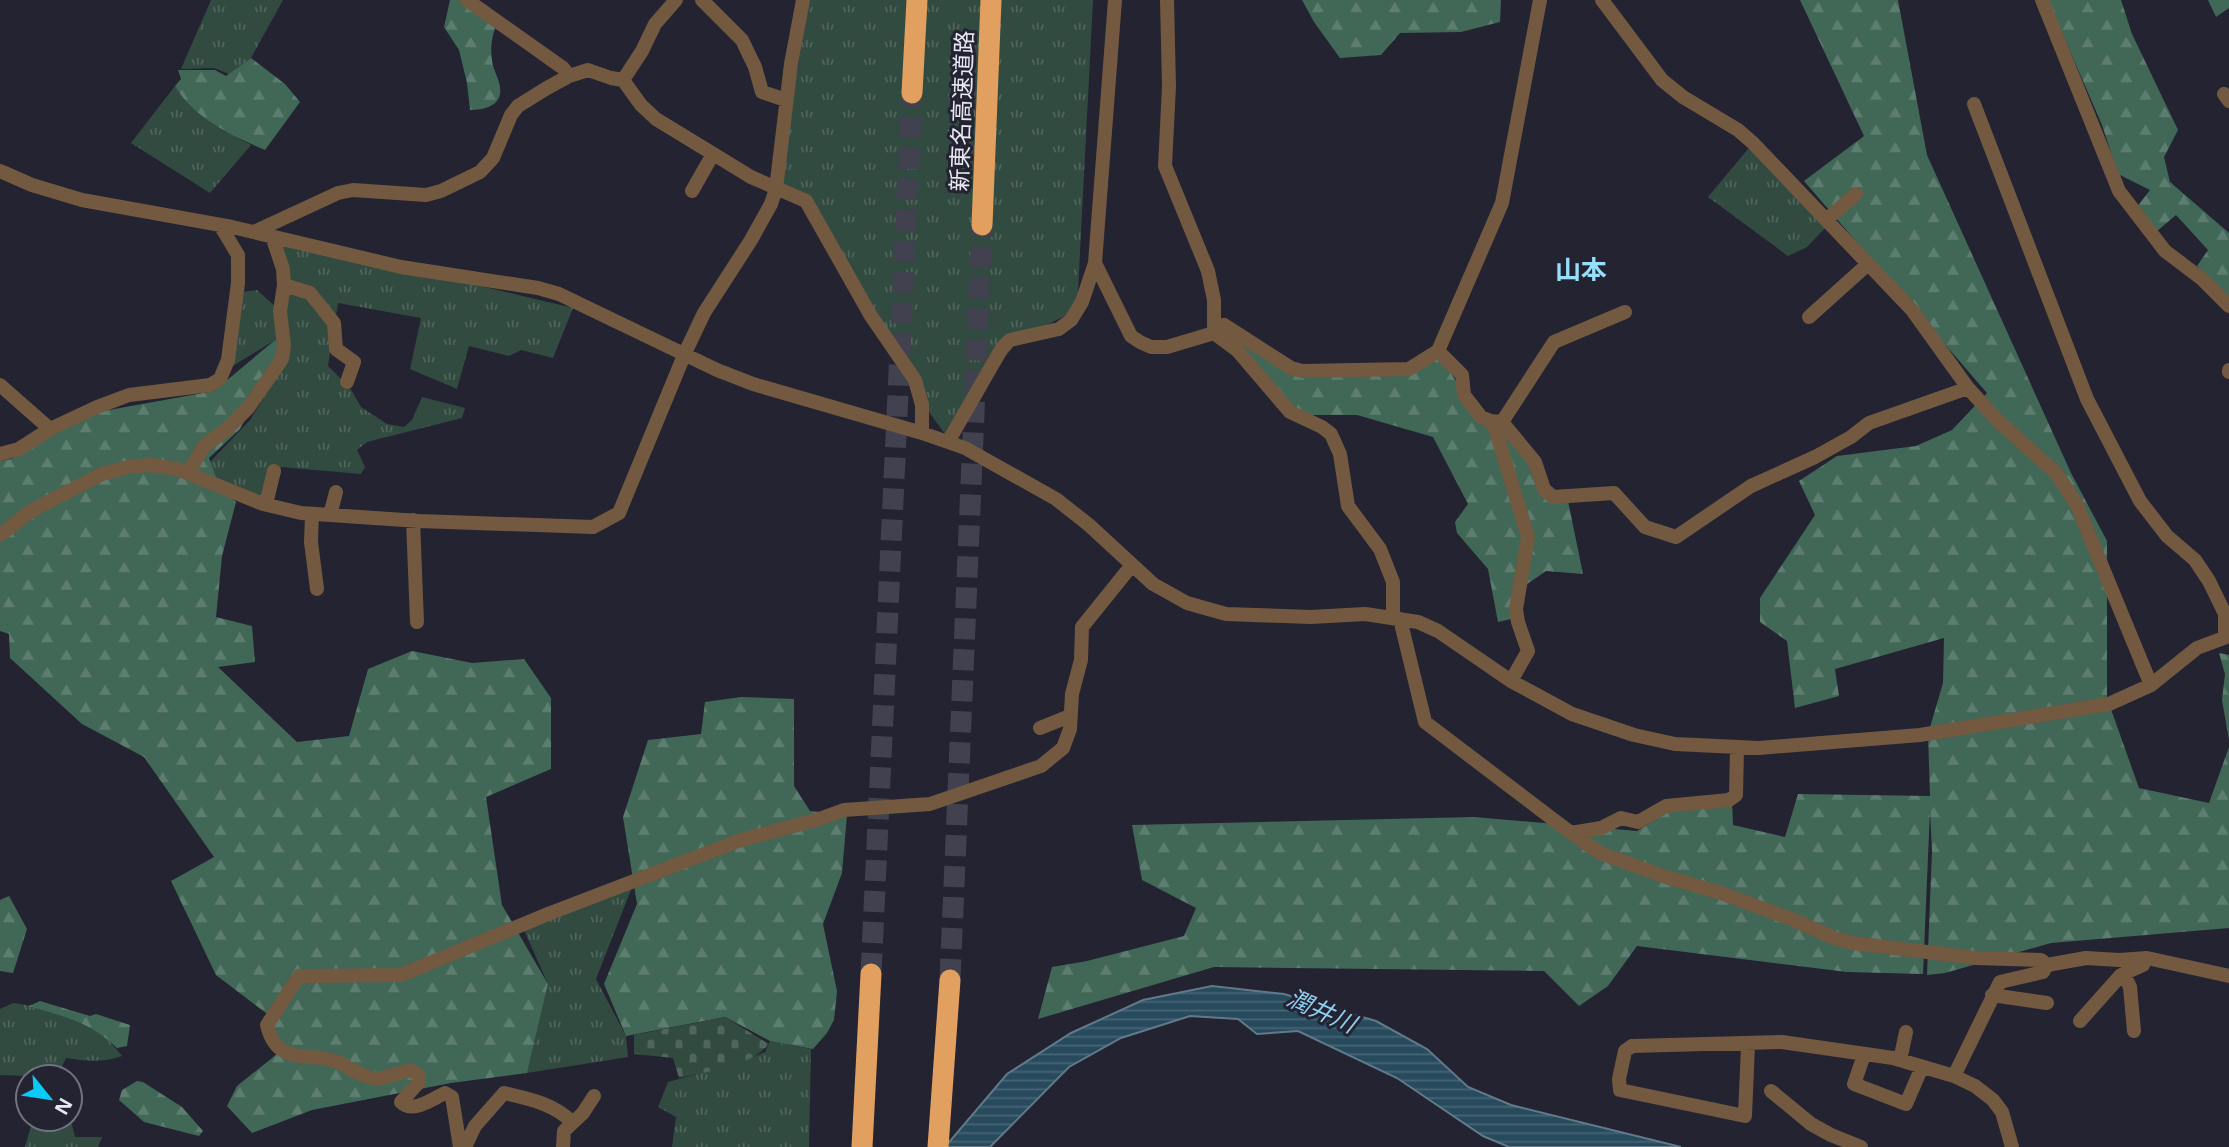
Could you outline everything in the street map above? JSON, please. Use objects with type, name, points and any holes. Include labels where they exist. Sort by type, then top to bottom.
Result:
[{"type":"highway","points":[[912,93],[916,0]]},
{"type":"highway","name":"新東名高速道路","points":[[982,225],[991,0]]},
{"type":"highway","points":[[862,1147],[871,974]]},
{"type":"highway","points":[[938,1147],[950,980]]},
{"type":"street","points":[[467,0],[563,68],[569,76]]},
{"type":"street","points":[[623,80],[642,51],[655,24],[676,0]]},
{"type":"street","points":[[702,0],[742,40],[755,67],[762,92],[786,100]]},
{"type":"street","points":[[0,535],[32,511],[102,474],[128,467],[150,466],[177,469],[266,505],[312,514],[593,527],[608,521],[619,513],[626,501],[685,353],[704,313],[758,228],[776,189],[786,100],[803,0]]},
{"type":"street","points":[[948,442],[1002,348],[1010,340],[1059,329],[1071,320],[1082,302],[1095,263],[1115,0]]},
{"type":"street","points":[[1167,0],[1169,86],[1165,166],[1208,271],[1214,300],[1214,333]]},
{"type":"street","points":[[1095,263],[1130,336],[1151,347],[1167,347],[1214,333],[1224,325],[1291,368],[1303,371],[1409,369],[1438,351],[1502,203],[1540,0]]},
{"type":"street","points":[[1602,0],[1662,80],[1683,97],[1738,130],[1753,143],[1912,310],[1968,388],[1997,420],[2056,473],[2076,503],[2151,685]]},
{"type":"street","points":[[2042,0],[2119,191],[2165,251],[2202,279],[2229,306]]},
{"type":"street","points":[[254,232],[338,193],[353,190],[426,195],[451,187],[480,172],[493,158],[511,115],[518,106],[569,76],[588,70],[611,79],[623,80],[641,105],[656,119],[776,189],[806,201],[871,316],[915,380],[922,405],[922,433]]},
{"type":"street","points":[[0,171],[32,185],[82,200],[254,232],[401,267],[538,288],[559,294],[717,370],[753,384],[965,448],[1056,499],[1092,527],[1153,584],[1202,608],[1226,614],[1311,617],[1365,614],[1418,622],[1438,631],[1511,681],[1572,714],[1634,735],[1675,744],[1737,749],[1920,735],[2109,704],[2151,685],[2197,648],[2227,637],[2225,614],[2209,581],[2195,560],[2167,536],[2140,501],[2087,398],[1974,104]]},
{"type":"street","points":[[692,191],[713,154]]},
{"type":"street","points":[[1826,219],[1856,194]]},
{"type":"street","points":[[0,454],[19,449],[50,429],[129,396],[210,385],[220,379],[228,360],[233,331],[238,255],[220,225]]},
{"type":"street","points":[[188,473],[204,446],[227,429],[248,408],[282,359],[284,346],[280,311],[284,285],[283,268],[274,242],[275,237]]},
{"type":"street","points":[[1809,317],[1868,264]]},
{"type":"street","points":[[284,285],[310,293],[334,323],[336,349],[354,362],[347,382]]},
{"type":"street","points":[[1511,681],[1528,651],[1516,609],[1528,537],[1495,428],[1496,422],[1554,342],[1625,312]]},
{"type":"street","points":[[1214,333],[1237,350],[1290,412],[1331,434],[1340,454],[1348,506],[1380,549],[1393,582],[1396,618],[1425,722],[1600,853],[1721,893],[1794,920],[1834,939],[1976,958],[2041,960],[2047,965],[2086,958],[2145,958],[2229,976]]},
{"type":"street","points":[[1438,351],[1462,375],[1464,395],[1481,417],[1496,422],[1535,461],[1544,489],[1552,497],[1614,493],[1645,527],[1676,537],[1751,486],[1815,457],[1851,437],[1869,423],[1968,388]]},
{"type":"street","points":[[0,385],[50,429]]},
{"type":"street","points":[[266,505],[274,471]]},
{"type":"street","points":[[330,515],[336,492]]},
{"type":"street","points":[[312,514],[311,542],[317,589]]},
{"type":"street","points":[[412,520],[417,622]]},
{"type":"street","points":[[463,1147],[453,1097],[445,1093],[411,1108],[401,1102],[419,1083],[419,1075],[410,1070],[374,1079],[335,1061],[288,1054],[280,1050],[271,1039],[267,1025],[299,976],[401,975],[548,914],[741,840],[844,810],[930,804],[1041,766],[1063,748],[1070,729],[1072,694],[1081,660],[1082,627],[1132,565]]},
{"type":"street","points":[[1040,728],[1070,716]]},
{"type":"street","points":[[1572,834],[1601,828],[1621,818],[1638,822],[1666,806],[1729,800],[1736,795],[1737,749]]},
{"type":"street","points":[[2080,1021],[2124,974],[2143,965],[2145,958]]},
{"type":"street","points":[[1954,1076],[2000,982],[2043,972],[2047,965]]},
{"type":"street","points":[[2124,974],[2130,987],[2134,1031]]},
{"type":"street","points":[[1992,995],[2047,1003]]},
{"type":"street","points":[[1900,1060],[1906,1032]]},
{"type":"street","points":[[1748,1045],[1745,1116],[1620,1090],[1619,1079],[1625,1051],[1632,1046],[1782,1042],[1900,1060],[1954,1076],[1975,1086],[1993,1100],[2002,1112],[2012,1147]]},
{"type":"street","points":[[1864,1055],[1854,1084],[1906,1104],[1922,1067]]},
{"type":"street","points":[[1771,1091],[1811,1124],[1861,1147]]},
{"type":"street","points":[[463,1147],[475,1126],[504,1093],[542,1102],[561,1112],[572,1122]]},
{"type":"street","points":[[563,1147],[564,1131],[583,1113],[594,1096]]},
{"type":"green space","points":[[211,0],[283,0],[251,58],[229,74],[214,68],[181,69]]},
{"type":"green space","points":[[450,0],[463,0],[498,22],[491,51],[500,93],[496,103],[486,108],[470,110],[459,50],[444,27]]},
{"type":"green space","points":[[809,0],[1093,0],[1077,310],[1020,338],[945,434],[929,412],[811,211],[782,192],[793,96]]},
{"type":"green space","points":[[1302,0],[1501,0],[1500,22],[1461,32],[1400,33],[1381,55],[1340,58]]},
{"type":"green space","points":[[1800,0],[1898,0],[1927,155],[2071,473],[2107,541],[2107,698],[2139,788],[2209,803],[2229,747],[2229,928],[2051,943],[1945,973],[1927,975],[1932,851],[1930,810],[1923,974],[1847,972],[1637,946],[1608,986],[1579,1006],[1544,971],[1214,967],[1038,1019],[1052,967],[1087,961],[1184,936],[1196,908],[1142,880],[1132,825],[1474,817],[1637,831],[1673,809],[1732,800],[1733,825],[1785,837],[1798,794],[1930,796],[1928,734],[1943,683],[1944,638],[1835,669],[1839,696],[1795,708],[1787,641],[1760,622],[1760,598],[1815,515],[1799,481],[1837,456],[1916,446],[1952,430],[1987,393],[1804,181],[1864,136]]},
{"type":"green space","points":[[2048,0],[2121,0],[2132,34],[2178,130],[2164,157],[2170,182],[2229,233],[2229,301],[2197,266],[2208,250],[2176,215],[2156,232],[2136,208],[2150,190],[2118,174],[2102,125]]},
{"type":"green space","points":[[2208,0],[2229,0],[2229,8],[2216,17]]},
{"type":"green space","points":[[251,58],[285,84],[300,102],[265,150],[203,117],[192,108],[175,86],[181,79],[178,70],[215,70],[226,76]]},
{"type":"green space","points":[[175,86],[200,112],[251,145],[210,193],[131,143]]},
{"type":"green space","points":[[1753,143],[1828,225],[1807,247],[1788,256],[1708,197]]},
{"type":"green space","points":[[275,237],[573,308],[553,358],[521,350],[509,356],[469,346],[457,389],[410,369],[421,318],[338,303],[328,366],[350,388],[361,407],[387,424],[404,427],[412,420],[422,397],[465,408],[462,418],[367,442],[357,450],[365,467],[361,474],[281,467],[264,499],[219,485],[210,462],[250,420],[283,367],[283,342],[275,340],[231,367],[241,292],[257,290],[279,310]]},
{"type":"green space","points":[[1230,329],[1303,371],[1409,369],[1438,351],[1464,395],[1519,442],[1552,497],[1567,496],[1583,574],[1546,571],[1513,594],[1511,619],[1498,622],[1488,569],[1457,533],[1455,522],[1468,504],[1433,437],[1357,415],[1295,415],[1219,336]]},
{"type":"green space","points":[[275,340],[284,346],[240,429],[209,458],[219,485],[236,502],[222,556],[216,617],[252,626],[255,662],[218,667],[297,742],[349,736],[368,669],[412,651],[472,663],[524,659],[551,698],[551,769],[486,797],[502,905],[548,984],[527,1073],[451,1083],[312,1110],[252,1133],[227,1106],[237,1086],[277,1054],[266,1013],[216,975],[171,881],[214,857],[144,757],[82,724],[10,658],[9,634],[0,631],[0,461],[11,459],[61,429],[98,412],[214,391]]},
{"type":"green space","points":[[2219,653],[2229,655],[2229,740],[2222,700],[2225,674]]},
{"type":"green space","points":[[741,697],[794,699],[794,786],[810,811],[847,815],[842,873],[823,924],[837,991],[834,1020],[813,1049],[770,1041],[725,1017],[626,1036],[604,984],[637,904],[623,817],[648,740],[701,734],[705,702]]},
{"type":"green space","points":[[634,882],[596,979],[626,1036],[628,1057],[527,1073],[548,984],[524,930]]},
{"type":"green space","points":[[9,896],[27,929],[13,973],[0,971],[0,900]]},
{"type":"green space","points":[[40,1001],[130,1025],[127,1046],[117,1048],[86,1026],[29,1006]]},
{"type":"green space","points":[[13,1003],[72,1018],[103,1035],[122,1056],[94,1061],[66,1058],[64,1063],[14,1063],[14,1076],[0,1075],[0,1009]]},
{"type":"green space","points":[[725,1017],[769,1044],[761,1052],[740,1063],[679,1078],[673,1058],[634,1054],[634,1035]]},
{"type":"green space","points":[[770,1041],[811,1049],[809,1147],[672,1147],[676,1117],[658,1107],[668,1082],[734,1064],[765,1052]]},
{"type":"green space","points":[[137,1081],[143,1082],[182,1107],[203,1131],[199,1136],[144,1122],[119,1100],[122,1090]]},
{"type":"green space","points":[[29,1133],[74,1133],[75,1137],[102,1137],[98,1147],[25,1147]]},
{"type":"water","name":"潤井川","points":[[1212,986],[1284,994],[1376,1021],[1427,1049],[1468,1087],[1511,1105],[1681,1147],[1509,1147],[1483,1136],[1397,1078],[1298,1031],[1257,1034],[1238,1019],[1190,1016],[1121,1038],[1069,1067],[990,1147],[945,1147],[1007,1074],[1071,1033],[1143,1000]]},
{"type":"tunnel","points":[[871,974],[912,93]]},
{"type":"tunnel","points":[[950,980],[982,225]]},
{"type":"district","name":"山本","points":[[1581,269]]}]
